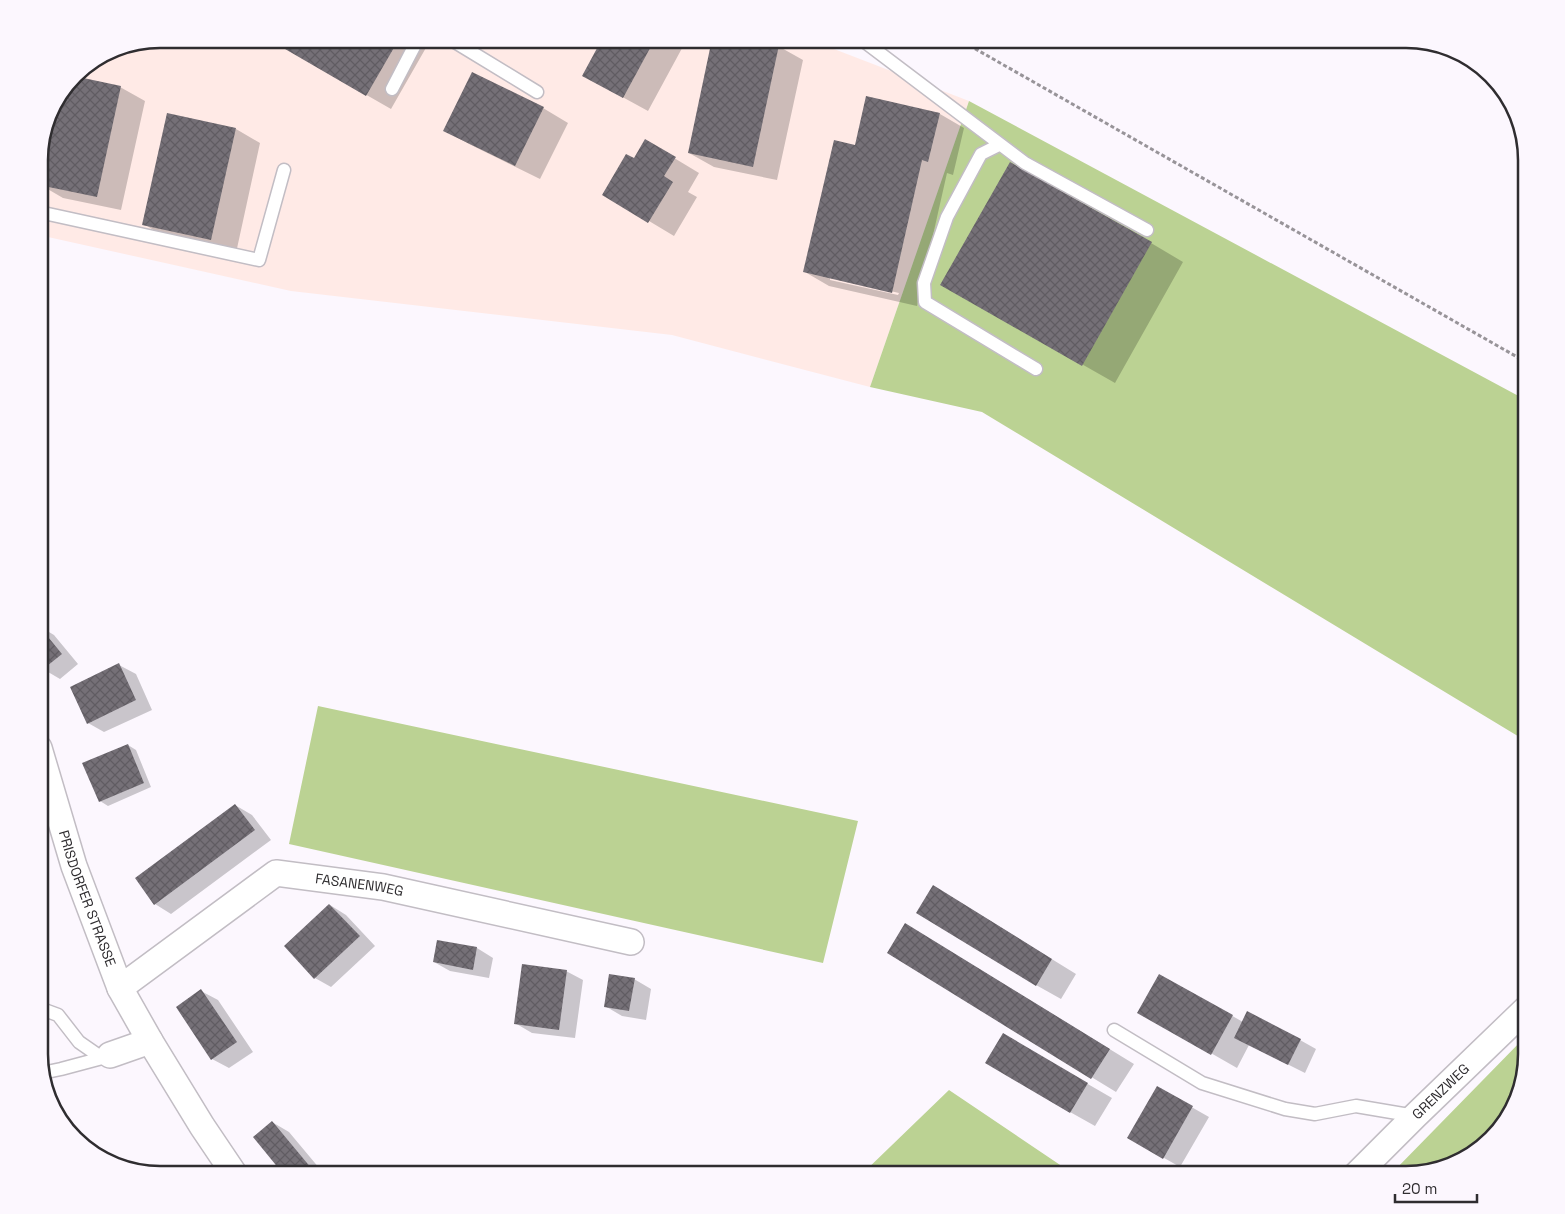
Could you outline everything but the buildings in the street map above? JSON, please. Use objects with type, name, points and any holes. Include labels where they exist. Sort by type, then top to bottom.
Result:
[{"type":"street","name":"PRISDORFER STRASSE","points":[[48,778],[74,866],[120,988],[202,1126],[229,1166]]},
{"type":"street","name":"FASANENWEG","points":[[120,988],[276,873],[383,887],[631,942]]},
{"type":"street","name":"GRENZWEG","points":[[1365,1166],[1518,1017]]},
{"type":"street","points":[[106,1057],[150,1041]]},
{"type":"lane","points":[[392,89],[413,48]]},
{"type":"lane","points":[[465,48],[537,92]]},
{"type":"lane","points":[[873,48],[1025,163],[1147,230]]},
{"type":"lane","points":[[999,144],[981,154],[947,217],[924,283],[925,302],[1036,369]]},
{"type":"lane","points":[[48,214],[259,260],[284,170]]},
{"type":"lane","points":[[48,1011],[58,1015],[78,1042],[106,1057]]},
{"type":"lane","points":[[1114,1030],[1202,1083],[1285,1109],[1315,1114],[1356,1106],[1415,1116]]},
{"type":"lane","points":[[49,1071],[106,1057]]},
{"type":"path","points":[[974,48],[1518,357]]},
{"type":"shaded area","points":[[145,48],[831,48],[969,101],[870,387],[672,335],[291,291],[48,237],[48,152],[53,123],[62,103],[80,80],[97,66],[110,59],[123,53]]},
{"type":"green space","points":[[969,101],[1518,396],[1518,736],[982,412],[870,387]]},
{"type":"green space","points":[[318,706],[858,821],[823,963],[289,844]]},
{"type":"green space","points":[[1518,1044],[1517,1069],[1512,1091],[1503,1111],[1485,1134],[1462,1152],[1442,1161],[1413,1166],[1399,1166]]},
{"type":"green space","points":[[949,1090],[1062,1166],[870,1166]]}]
